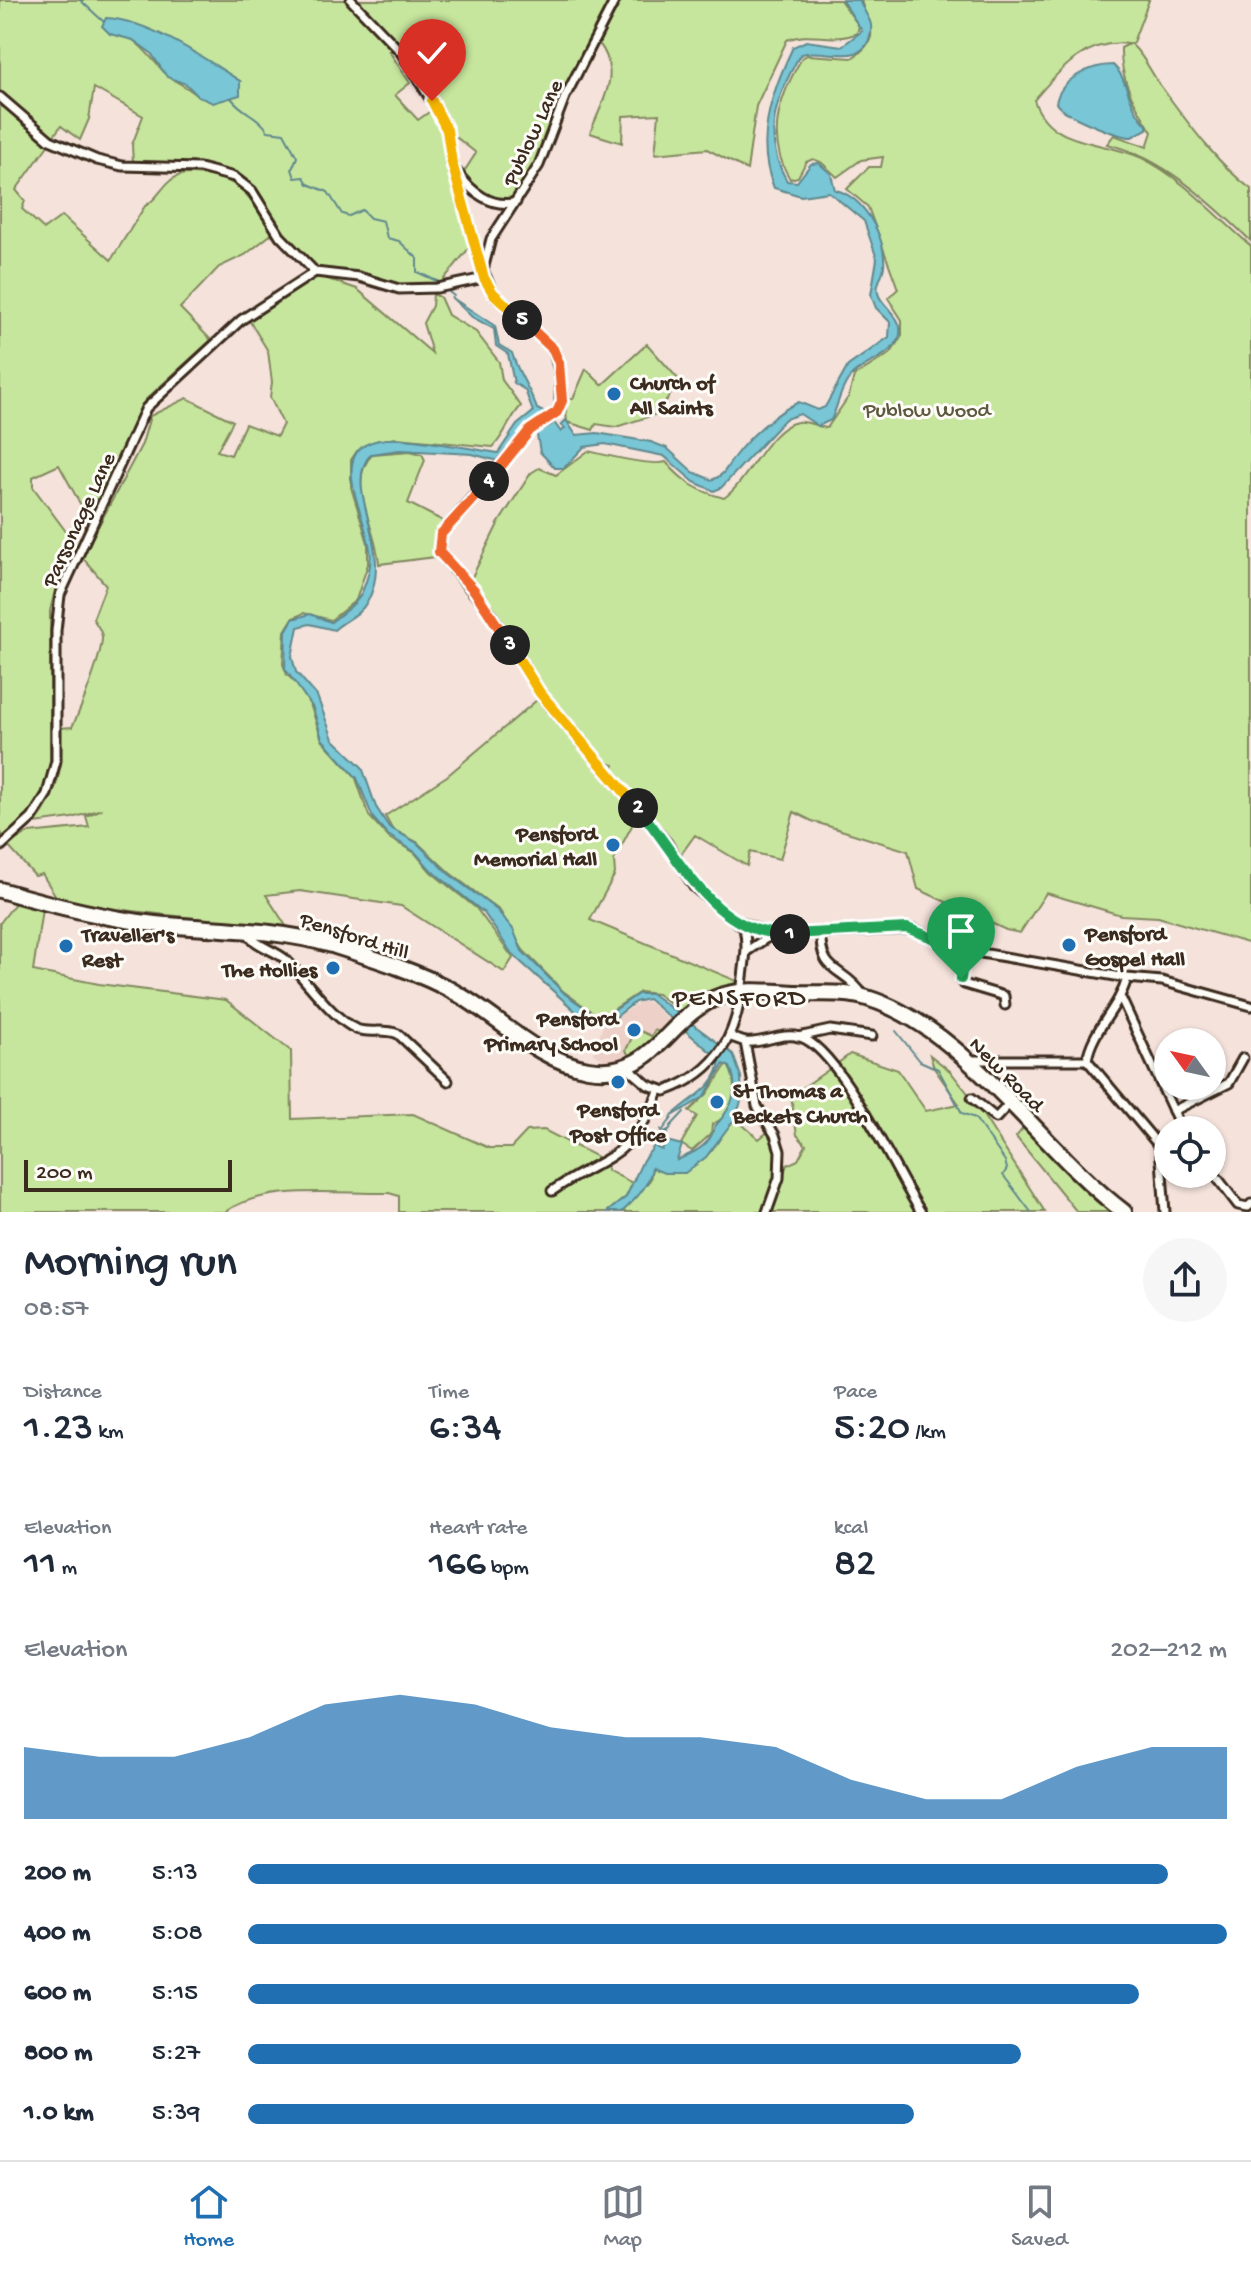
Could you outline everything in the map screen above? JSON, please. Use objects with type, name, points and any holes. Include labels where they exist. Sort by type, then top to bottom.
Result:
[{"type":"highway","name":"Pensford Hill","points":[[0,890],[116,918],[247,930],[333,946],[461,995],[540,1049],[577,1066],[606,1071],[628,1068]]},
{"type":"highway","name":"New Road","points":[[628,1068],[692,1015],[718,998],[742,992],[864,997],[920,1024],[965,1060],[1081,1177],[1124,1212]]},
{"type":"street","points":[[351,0],[401,52],[422,82],[447,130],[452,163],[484,274],[493,293],[553,349],[560,374],[562,401],[557,412],[530,430],[441,534],[439,552],[490,612],[540,693],[667,843],[694,887],[741,922],[771,935],[907,928],[964,950],[1127,978],[1162,981],[1251,1006]]},
{"type":"street","name":"Publow Lane","points":[[484,274],[491,239],[539,165],[565,97],[615,0]]},
{"type":"street","points":[[0,97],[50,140],[97,160],[122,166],[200,168],[234,177],[252,191],[280,236],[315,272],[418,289],[484,274]]},
{"type":"street","points":[[452,163],[470,188],[482,196],[505,205],[518,201]]},
{"type":"street","name":"Parsonage Lane","points":[[0,847],[32,818],[51,782],[56,761],[56,613],[79,549],[113,486],[146,408],[241,320],[315,272]]},
{"type":"street","points":[[552,1191],[606,1162],[636,1138],[659,1091],[683,1083],[715,1060],[731,1037],[742,992],[747,951],[741,922]]},
{"type":"street","points":[[247,930],[251,940],[277,953],[301,973],[346,1023],[362,1031],[388,1030],[398,1034],[434,1074],[448,1081]]},
{"type":"street","points":[[821,932],[820,951],[828,965],[857,986],[864,997]]},
{"type":"street","points":[[747,951],[771,935]]},
{"type":"street","points":[[964,950],[964,984],[1004,996],[1005,1005]]},
{"type":"street","points":[[1127,978],[1122,1000],[1089,1047],[1087,1060],[1154,1140]]},
{"type":"street","points":[[1122,1000],[1175,1116]]},
{"type":"street","points":[[731,1037],[745,1042],[798,1037],[830,1030],[872,1036]]},
{"type":"street","points":[[798,1037],[819,1050],[843,1078],[921,1212]]},
{"type":"street","points":[[745,1042],[757,1106],[775,1135],[780,1151],[779,1178],[767,1212]]},
{"type":"street","points":[[1173,1111],[1229,1083],[1235,1078],[1243,1058]]},
{"type":"street","points":[[965,1060],[1087,1060]]},
{"type":"street","points":[[628,1068],[659,1091]]},
{"type":"street","points":[[972,1098],[996,1118],[1009,1104]]},
{"type":"street","points":[[1163,1188],[1165,1212]]},
{"type":"street","points":[[1225,1188],[1238,1205],[1248,1208]]},
{"type":"shaded area","name":"Pensford Primary School","points":[[642,1001],[652,1004],[672,1024],[639,1055],[616,1066],[593,1054],[603,1026]]},
{"type":"green space","points":[[0,0],[611,0],[587,44],[543,150],[515,199],[505,203],[477,191],[462,175],[476,153],[451,133],[426,81],[403,51],[389,51],[410,83],[395,95],[418,120],[432,110],[444,131],[470,247],[440,284],[398,286],[369,275],[319,268],[282,233],[259,193],[240,177],[219,168],[133,163],[132,145],[143,116],[94,88],[89,119],[80,140],[61,126],[52,138],[0,93]],"holes":[[[133,40],[193,54],[240,81],[199,97],[166,74]]]},
{"type":"green space","points":[[622,0],[840,0],[859,26],[857,33],[848,36],[804,36],[787,40],[756,106],[747,170],[707,149],[655,154],[659,114],[623,116],[622,143],[590,133],[610,76],[605,53],[598,42]]},
{"type":"green space","name":"Publow Wood","points":[[861,0],[1149,0],[1132,45],[1202,140],[1251,189],[1251,241],[1166,170],[1128,150],[1107,144],[1114,135],[1147,147],[1152,132],[1134,102],[1123,71],[1121,48],[1129,44],[1114,43],[1087,51],[1053,78],[1034,100],[1042,116],[1065,135],[1127,152],[1157,166],[1186,187],[1251,246],[1251,944],[1158,917],[1121,915],[1046,893],[1020,933],[1006,930],[918,889],[908,851],[812,821],[794,812],[780,859],[750,852],[747,866],[695,835],[679,857],[612,771],[614,765],[603,762],[545,692],[471,579],[498,524],[531,473],[539,468],[556,475],[588,451],[640,462],[666,462],[692,485],[724,498],[742,480],[767,444],[786,426],[800,422],[827,428],[849,396],[854,376],[891,353],[902,336],[902,320],[888,298],[898,289],[868,207],[847,189],[869,167],[881,167],[883,157],[861,160],[837,177],[813,159],[806,162],[798,177],[790,179],[778,148],[778,118],[782,103],[802,58],[807,55],[852,58],[868,44],[871,30]]},
{"type":"green space","points":[[0,103],[49,144],[16,190],[25,201],[22,209],[44,229],[62,216],[111,260],[145,206],[173,179],[190,174],[216,177],[237,186],[253,202],[274,232],[245,255],[219,267],[180,308],[211,340],[145,400],[89,520],[59,465],[33,477],[33,487],[76,545],[55,590],[50,611],[50,770],[36,808],[3,837],[0,830]]},
{"type":"green space","points":[[316,275],[357,289],[432,353],[423,323],[432,306],[433,294],[440,297],[448,315],[476,332],[499,362],[502,380],[521,406],[493,447],[397,438],[376,441],[357,451],[351,460],[351,487],[368,543],[368,564],[356,600],[331,620],[304,613],[293,618],[285,631],[283,664],[287,675],[297,684],[311,707],[322,740],[355,776],[369,816],[389,838],[415,853],[431,872],[476,908],[513,958],[504,972],[401,906],[300,891],[266,895],[288,929],[72,904],[57,898],[42,874],[35,876],[7,845],[28,833],[89,827],[86,816],[102,809],[72,818],[35,823],[55,790],[61,754],[60,728],[72,727],[91,681],[101,644],[101,634],[93,619],[106,585],[82,557],[142,444],[150,416],[187,398],[233,421],[217,451],[231,455],[245,424],[277,436],[283,424],[270,397],[272,382],[268,351],[249,320]]},
{"type":"green space","points":[[647,344],[680,381],[657,414],[616,427],[596,424],[593,430],[567,422],[565,399],[573,399],[586,369],[602,385]]},
{"type":"green space","points":[[410,451],[422,454],[425,460],[408,503],[447,523],[435,543],[435,557],[379,564],[362,492],[365,465],[373,454]]},
{"type":"green space","points":[[537,700],[638,814],[614,860],[615,874],[590,920],[737,981],[736,987],[711,992],[683,1013],[657,994],[640,992],[608,1013],[595,1014],[563,991],[523,950],[500,911],[450,873],[417,842],[392,829],[385,816],[447,776]]},
{"type":"green space","points":[[16,902],[42,909],[33,971],[99,984],[226,1000],[291,1051],[292,1119],[413,1114],[489,1148],[511,1148],[527,1131],[544,1130],[607,1162],[607,1170],[634,1184],[626,1197],[607,1212],[399,1212],[399,1196],[389,1193],[304,1192],[261,1197],[225,1212],[0,1212],[0,923]]},
{"type":"green space","points":[[636,1029],[651,1036],[655,1030],[662,1033],[630,1059],[626,1050]]},
{"type":"green space","points":[[850,1054],[898,1070],[926,1111],[959,1104],[934,1068],[930,1055],[950,1071],[974,1101],[1045,1212],[925,1212],[848,1076],[837,1064]]},
{"type":"green space","points":[[727,1064],[734,1089],[730,1107],[720,1120],[712,1124],[711,1134],[692,1151],[681,1144],[697,1116],[689,1111],[707,1094]]},
{"type":"green space","points":[[831,1068],[840,1078],[915,1212],[768,1212],[787,1165],[798,1160],[806,1145],[797,1135],[791,1096]]},
{"type":"green space","points":[[737,1120],[759,1139],[769,1131],[775,1140],[778,1171],[766,1212],[622,1212],[650,1180],[652,1168],[678,1171],[698,1163],[715,1146],[729,1123]]},
{"type":"green space","points":[[1024,1127],[1117,1212],[1077,1212],[1016,1137]]},
{"type":"water","points":[[842,0],[860,0],[871,26],[868,43],[852,54],[800,55],[778,101],[773,132],[775,148],[787,181],[797,182],[811,164],[819,163],[831,174],[835,190],[855,200],[871,219],[884,255],[878,292],[900,326],[899,338],[889,351],[848,380],[831,420],[818,426],[800,414],[785,419],[721,488],[714,491],[694,482],[664,456],[605,444],[584,447],[564,468],[555,468],[540,452],[535,424],[520,435],[502,462],[472,454],[400,450],[371,454],[363,468],[362,484],[376,562],[375,582],[364,607],[334,630],[310,624],[298,627],[292,657],[296,672],[317,696],[333,739],[362,767],[376,807],[389,827],[417,843],[449,874],[497,910],[513,929],[522,951],[565,994],[595,1015],[609,1014],[638,994],[652,994],[733,1054],[741,1077],[742,1098],[736,1117],[706,1157],[685,1173],[664,1173],[652,1168],[645,1186],[622,1212],[607,1212],[626,1197],[643,1160],[661,1138],[661,1130],[665,1133],[671,1128],[657,1148],[662,1150],[666,1141],[682,1145],[677,1160],[706,1143],[733,1098],[734,1083],[730,1067],[724,1064],[704,1097],[671,1117],[708,1086],[714,1079],[720,1060],[648,999],[635,1002],[607,1024],[582,1017],[512,954],[484,913],[431,870],[415,852],[388,835],[373,818],[357,778],[322,739],[313,708],[285,669],[286,631],[293,619],[310,614],[331,622],[362,592],[370,550],[352,475],[353,460],[361,448],[376,441],[401,439],[498,453],[517,425],[533,412],[525,390],[514,383],[508,354],[496,346],[494,329],[472,317],[451,297],[495,326],[499,345],[512,353],[537,409],[548,414],[561,432],[565,428],[561,425],[566,420],[576,435],[597,433],[651,442],[667,448],[693,472],[712,480],[723,473],[755,433],[781,412],[799,402],[818,410],[825,407],[848,366],[889,337],[890,322],[876,308],[871,295],[877,259],[864,221],[829,192],[801,196],[774,188],[768,170],[768,116],[778,81],[793,47],[806,41],[842,46],[862,31]]},
{"type":"water","points":[[106,18],[140,25],[193,51],[240,81],[240,95],[213,103],[199,97],[186,84],[167,77],[151,53],[133,40],[110,34],[102,26]]},
{"type":"water","points":[[1113,65],[1140,118],[1147,125],[1147,129],[1132,137],[1091,124],[1068,113],[1056,103],[1070,80],[1086,71]]},
{"type":"waterway","points":[[80,0],[104,22]]},
{"type":"waterway","points":[[231,98],[268,131],[284,133],[297,157],[292,169],[295,178],[304,177],[308,184],[328,192],[342,214],[349,216],[362,210],[370,218],[383,221],[387,238],[399,241],[417,258],[417,272],[439,282]]},
{"type":"waterway","points":[[449,292],[454,296]]},
{"type":"waterway","points":[[896,1031],[920,1061],[938,1069],[962,1113],[975,1118],[1005,1161],[1007,1169],[1003,1175],[1031,1212]]},
{"type":"waterway","points":[[670,1127],[684,1112]]},
{"type":"waterway","points":[[662,1131],[672,1118]]},
{"type":"place","name":"Church of All Saints","points":[[614,394]]},
{"type":"place","name":"Pensford Memorial Hall","points":[[613,845]]},
{"type":"place","name":"Pensford Gospel Hall","points":[[1069,945]]},
{"type":"place","name":"Traveller's Rest","points":[[66,946]]},
{"type":"place","name":"The Hollies","points":[[333,968]]},
{"type":"place","name":"Pensford Primary School","points":[[634,1030]]},
{"type":"place","name":"Pensford Post Office","points":[[618,1082]]},
{"type":"place","name":"St Thomas a Beckets Church","points":[[717,1102]]},
{"type":"district","name":"PENSFORD","points":[[740,996]]},
{"type":"route","points":[[432,101],[447,130],[452,163],[487,285],[553,349],[559,363],[562,401],[557,412],[530,430],[511,457],[441,534],[439,552],[490,612],[540,693],[667,843],[688,879],[704,896],[741,922],[771,935],[913,929],[964,950],[961,979]]}]
